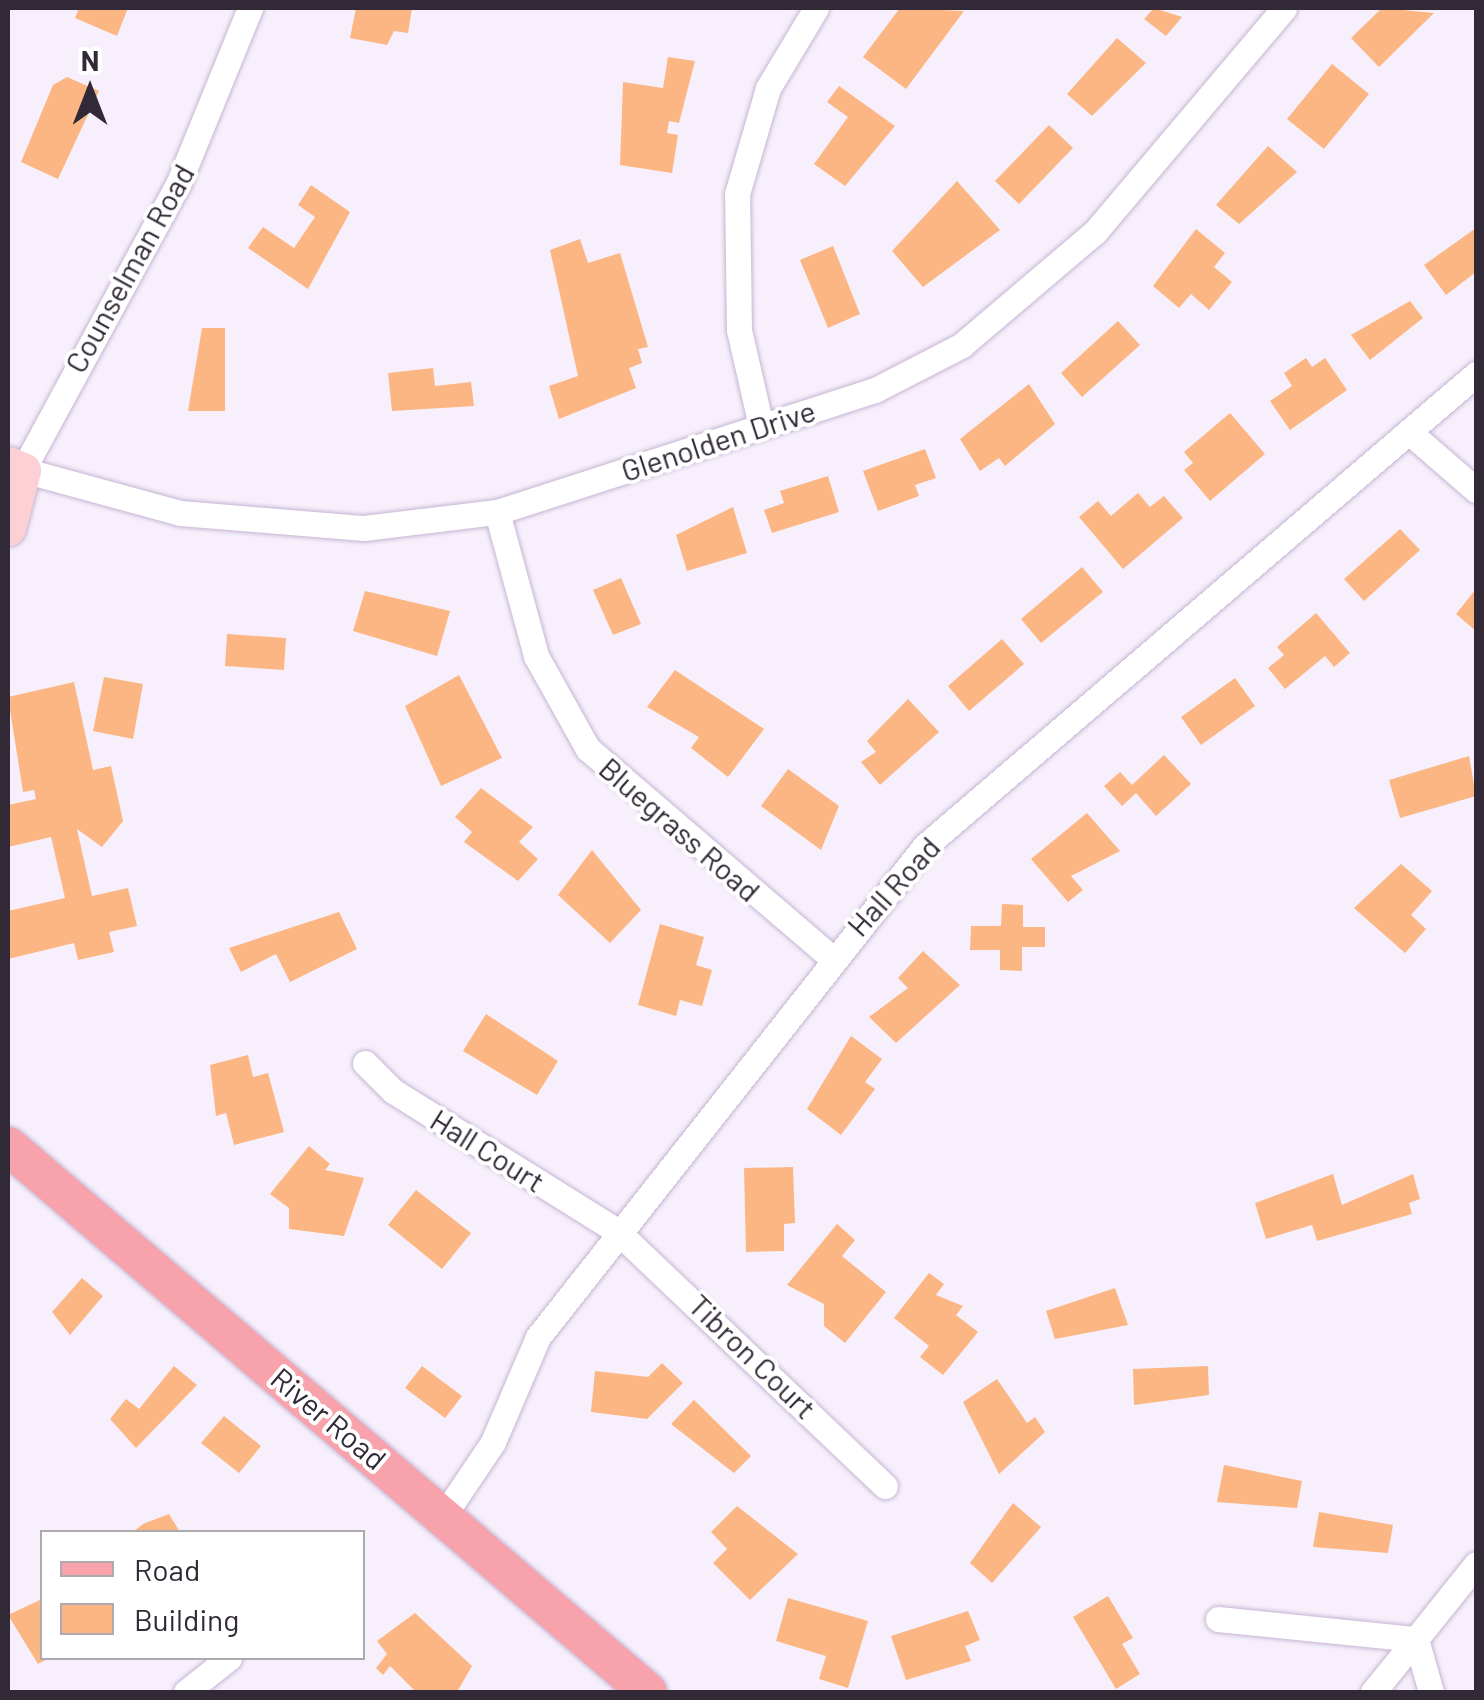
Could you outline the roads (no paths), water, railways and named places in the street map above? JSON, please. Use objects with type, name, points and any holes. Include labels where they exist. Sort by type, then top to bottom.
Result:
[{"type":"main road","name":"River Road","points":[[8,1146],[648,1692]]},
{"type":"street","name":"Counselman Road","points":[[8,528],[15,467],[178,184],[250,8]]},
{"type":"street","points":[[761,426],[739,330],[737,194],[768,88],[816,8]]},
{"type":"street","name":"Glenolden Drive","points":[[15,467],[180,513],[278,527],[364,528],[497,512],[874,390],[1008,314],[1095,232],[1284,8]]},
{"type":"street","name":"Hall Road","points":[[444,1515],[492,1442],[538,1337],[831,957],[925,846],[1476,374]]},
{"type":"street","points":[[1410,432],[1476,490]]},
{"type":"street","name":"Bluegrass Road","points":[[497,512],[536,656],[588,750],[831,957]]},
{"type":"street","name":"Hall Court","points":[[365,1064],[393,1091],[617,1231]]},
{"type":"street","name":"Tibron Court","points":[[617,1231],[886,1486]]},
{"type":"street","points":[[1373,1692],[1476,1564]]},
{"type":"street","points":[[1218,1619],[1416,1640]]},
{"type":"street","points":[[1416,1640],[1430,1692]]},
{"type":"street","points":[[186,1692],[226,1660]]}]
